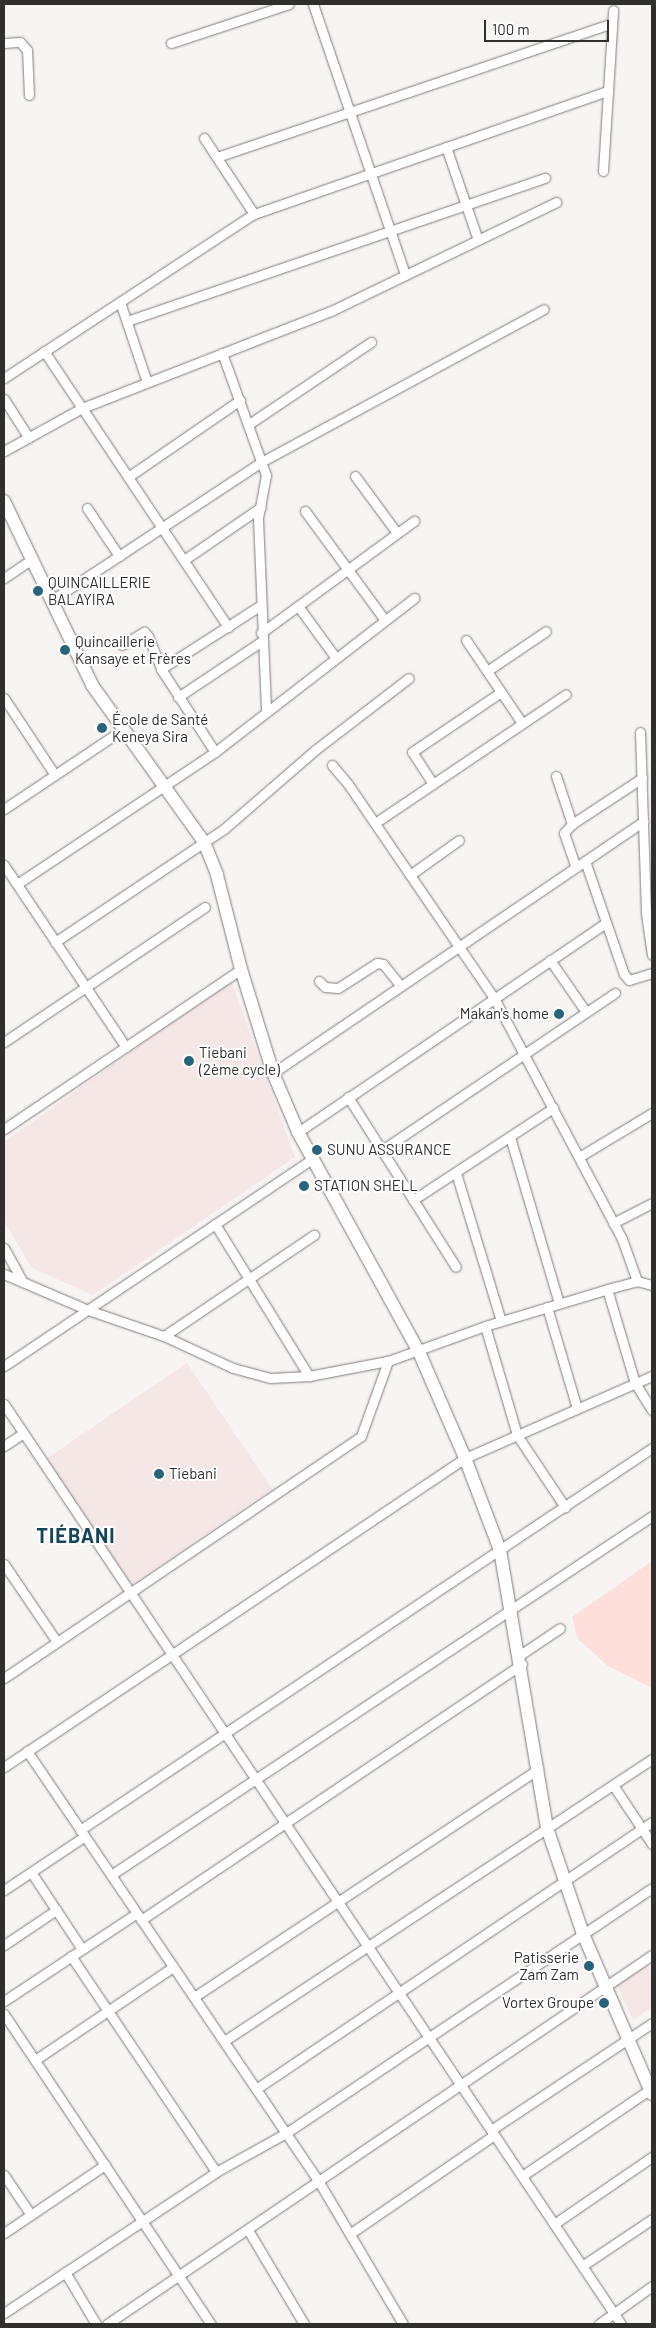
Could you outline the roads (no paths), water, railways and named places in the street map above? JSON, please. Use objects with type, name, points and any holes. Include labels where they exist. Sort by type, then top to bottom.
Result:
[{"type":"main road","points":[[4,501],[92,685],[122,730],[204,842],[217,875],[241,969],[273,1073],[311,1160],[419,1352],[465,1458],[500,1550],[521,1659],[547,1828],[583,1934],[652,2090]]},
{"type":"street","points":[[171,43],[289,4]]},
{"type":"street","points":[[313,4],[405,275]]},
{"type":"street","points":[[603,171],[613,10]]},
{"type":"street","points":[[217,157],[612,23]]},
{"type":"street","points":[[4,43],[20,42],[27,50],[29,95]]},
{"type":"street","points":[[4,378],[254,214],[608,91]]},
{"type":"street","points":[[204,138],[254,214]]},
{"type":"street","points":[[446,147],[478,240]]},
{"type":"street","points":[[127,322],[545,178]]},
{"type":"street","points":[[4,451],[82,408],[333,310],[556,202]]},
{"type":"street","points":[[120,302],[148,382]]},
{"type":"street","points":[[52,600],[263,461],[544,309]]},
{"type":"street","points":[[249,424],[371,342]]},
{"type":"street","points":[[44,351],[228,627]]},
{"type":"street","points":[[222,353],[263,461],[266,475],[258,518],[261,637],[266,711]]},
{"type":"street","points":[[4,399],[29,438]]},
{"type":"street","points":[[128,477],[240,400]]},
{"type":"street","points":[[355,476],[397,533]]},
{"type":"street","points":[[184,560],[261,507]]},
{"type":"street","points":[[87,508],[119,556]]},
{"type":"street","points":[[305,511],[384,619]]},
{"type":"street","points":[[178,697],[261,637],[298,606],[414,521]]},
{"type":"street","points":[[4,578],[32,559]]},
{"type":"street","points":[[17,884],[215,752],[384,619],[414,598]]},
{"type":"street","points":[[161,669],[261,605]]},
{"type":"street","points":[[298,606],[335,657]]},
{"type":"street","points":[[487,671],[546,631]]},
{"type":"street","points":[[122,645],[144,632],[154,643],[161,669],[215,752]]},
{"type":"street","points":[[466,640],[522,723]]},
{"type":"street","points":[[55,942],[204,842],[409,678]]},
{"type":"street","points":[[433,784],[412,752],[501,692]]},
{"type":"street","points":[[375,823],[566,694]]},
{"type":"street","points":[[4,698],[55,775]]},
{"type":"street","points":[[4,810],[122,730]]},
{"type":"street","points":[[640,732],[646,913],[652,955]]},
{"type":"street","points":[[332,765],[375,823],[494,998],[554,1108],[613,1223],[637,1281]]},
{"type":"street","points":[[556,776],[572,824]]},
{"type":"street","points":[[576,867],[564,833],[572,824],[642,778]]},
{"type":"street","points":[[273,1073],[644,821]]},
{"type":"street","points":[[410,875],[459,840]]},
{"type":"street","points":[[585,862],[605,923],[629,980],[652,973]]},
{"type":"street","points":[[4,864],[126,1047]]},
{"type":"street","points":[[5,1040],[205,908]]},
{"type":"street","points":[[298,1132],[605,923]]},
{"type":"street","points":[[550,960],[586,1012]]},
{"type":"street","points":[[319,981],[325,987],[338,988],[377,963],[384,964],[402,986]]},
{"type":"street","points":[[4,1129],[241,969]]},
{"type":"street","points":[[382,1150],[615,993]]},
{"type":"street","points":[[348,1097],[456,1267]]},
{"type":"street","points":[[414,1200],[554,1108]]},
{"type":"street","points":[[579,1158],[652,1113]]},
{"type":"street","points":[[510,1137],[559,1303]]},
{"type":"street","points":[[4,1366],[311,1160]]},
{"type":"street","points":[[456,1173],[501,1321]]},
{"type":"street","points":[[613,1223],[652,1203]]},
{"type":"street","points":[[215,1224],[309,1376]]},
{"type":"street","points":[[164,1336],[314,1235]]},
{"type":"street","points":[[4,1248],[24,1282]]},
{"type":"street","points":[[4,1274],[88,1310],[164,1336],[233,1368],[272,1378],[309,1376],[388,1360],[419,1352],[485,1326],[607,1289],[637,1281],[652,1284]]},
{"type":"street","points":[[607,1289],[635,1383],[652,1410]]},
{"type":"street","points":[[547,1307],[578,1408]]},
{"type":"street","points":[[485,1326],[517,1435],[565,1506]]},
{"type":"street","points":[[4,1678],[361,1436],[388,1360]]},
{"type":"street","points":[[4,1766],[465,1458],[652,1376]]},
{"type":"street","points":[[4,1404],[22,1434],[173,1654],[621,2324]]},
{"type":"street","points":[[4,1446],[22,1434]]},
{"type":"street","points":[[4,1890],[82,1833],[226,1733],[652,1448]]},
{"type":"street","points":[[111,1875],[652,1516]]},
{"type":"street","points":[[4,1564],[57,1642]]},
{"type":"street","points":[[4,2001],[82,1949],[139,1916],[286,1823],[521,1659],[560,1628]]},
{"type":"street","points":[[27,1751],[319,2182],[351,2233],[403,2324]]},
{"type":"street","points":[[224,2041],[652,1759]]},
{"type":"street","points":[[194,1997],[538,1769]]},
{"type":"street","points":[[613,1785],[652,1844]]},
{"type":"street","points":[[256,2089],[652,1822]]},
{"type":"street","points":[[31,1872],[82,1949]]},
{"type":"street","points":[[4,2312],[216,2172],[286,2133],[652,1888]]},
{"type":"street","points":[[4,1945],[56,1910]]},
{"type":"street","points":[[71,1956],[216,2172]]},
{"type":"street","points":[[107,2324],[652,1956]]},
{"type":"street","points":[[35,2060],[173,1967]]},
{"type":"street","points":[[4,2014],[211,2324]]},
{"type":"street","points":[[351,2233],[652,2022]]},
{"type":"street","points":[[522,2176],[652,2090]]},
{"type":"street","points":[[554,2224],[652,2158]]},
{"type":"street","points":[[4,2233],[106,2165]]},
{"type":"street","points":[[4,2175],[31,2215]]},
{"type":"street","points":[[582,2266],[652,2219]]},
{"type":"street","points":[[248,2230],[304,2324]]},
{"type":"street","points":[[65,2272],[96,2324]]},
{"type":"street","points":[[599,2324],[652,2286]]},
{"type":"place","name":"QUINCAILLERIE BALAYIRA","points":[[38,591]]},
{"type":"place","name":"Quincaillerie Kansaye et Frères","points":[[65,650]]},
{"type":"place","name":"École de Santé Keneya Sira","points":[[102,728]]},
{"type":"place","name":"Makan's home","points":[[559,1014]]},
{"type":"place","name":"Tiebani (2ème cycle)","points":[[189,1061]]},
{"type":"place","name":"SUNU ASSURANCE","points":[[317,1150]]},
{"type":"place","name":"STATION SHELL","points":[[304,1186]]},
{"type":"place","name":"Tiebani","points":[[159,1474]]},
{"type":"place","name":"Patisserie Zam Zam","points":[[589,1966]]},
{"type":"place","name":"Vortex Groupe","points":[[604,2003]]},
{"type":"district","name":"TIÉBANI","points":[[76,1535]]}]
